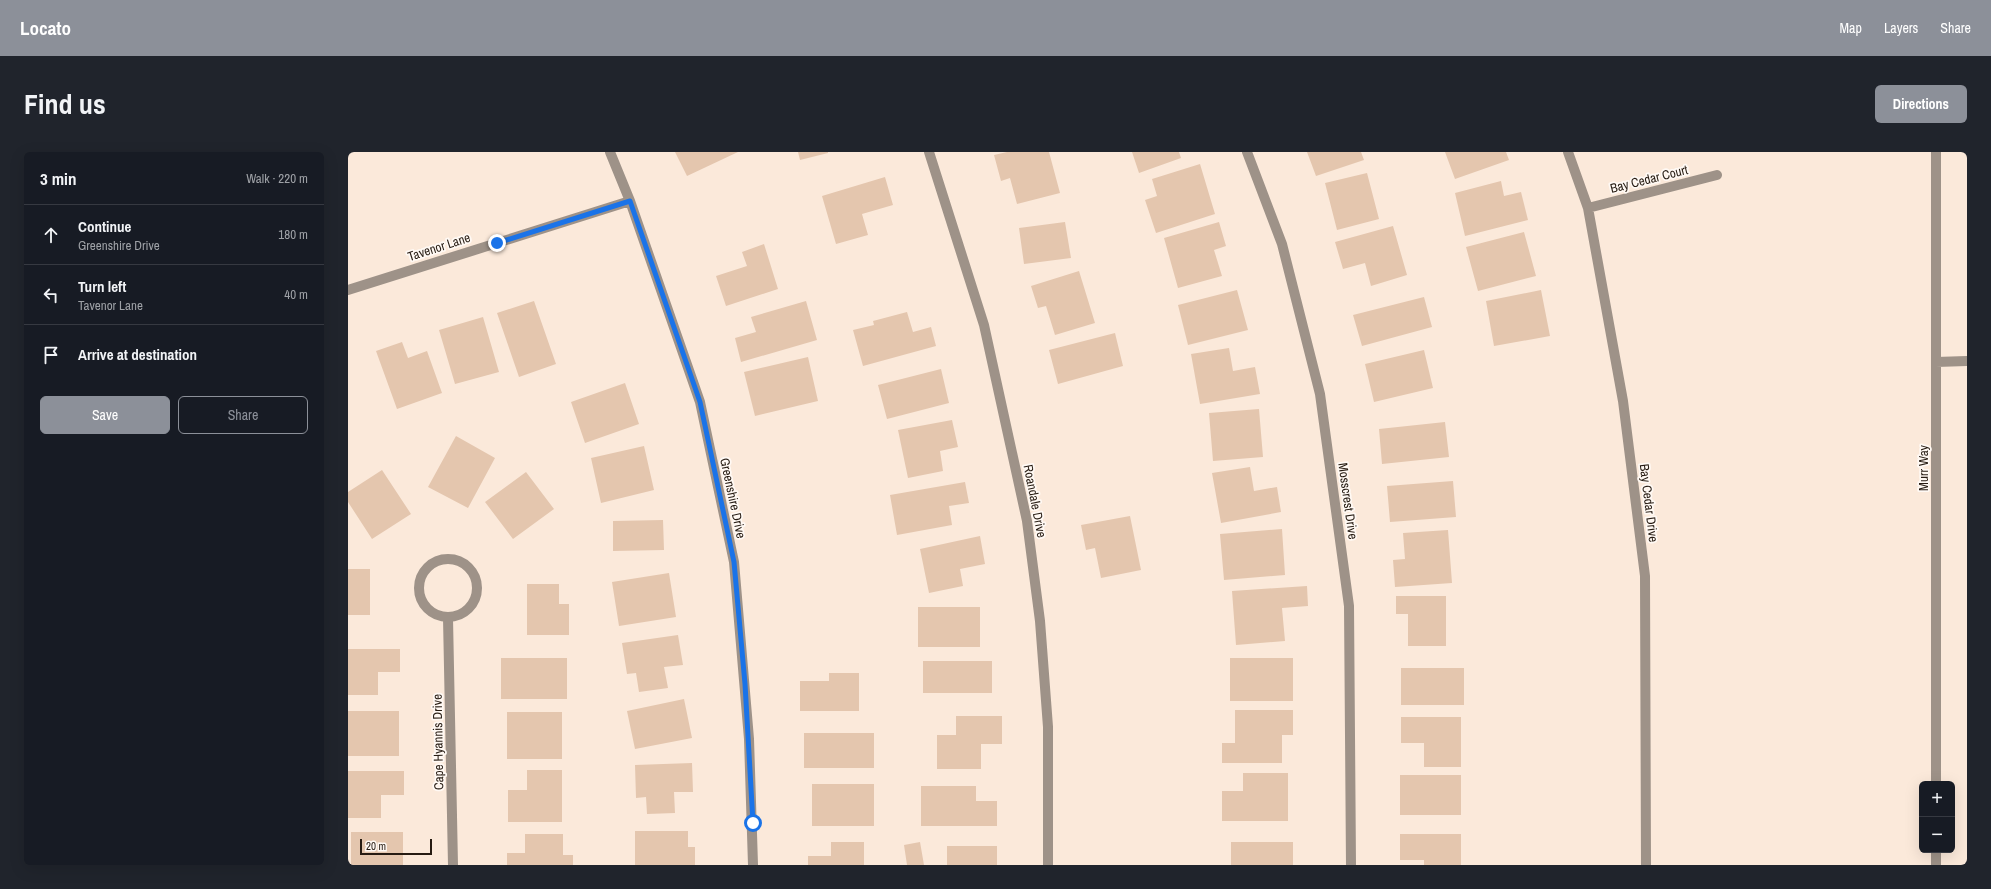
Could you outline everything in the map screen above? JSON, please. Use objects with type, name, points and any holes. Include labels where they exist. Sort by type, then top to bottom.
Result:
[{"type":"street","name":"Greenshire Drive","points":[[610,152],[630,201],[700,402],[734,562],[749,739],[753,865]]},
{"type":"street","name":"Roandale Drive","points":[[928,152],[984,325],[1027,521],[1040,621],[1048,727],[1048,865]]},
{"type":"street","name":"Mosscrest Drive","points":[[1247,152],[1282,244],[1321,402],[1349,606],[1351,865]]},
{"type":"street","name":"Bay Cedar Drive","points":[[1568,152],[1588,208],[1623,401],[1645,576],[1646,865]]},
{"type":"street","name":"Murr Way","points":[[1936,152],[1936,781]]},
{"type":"street","name":"Bay Cedar Court","points":[[1588,208],[1717,176]]},
{"type":"street","name":"Tavenor Lane","points":[[348,290],[630,201]]},
{"type":"street","points":[[1936,362],[1967,361]]},
{"type":"street","points":[[448,559],[457,561],[466,566],[473,574],[477,583],[475,598],[466,611],[458,616],[448,618],[439,616],[424,606],[420,598],[418,588],[424,571],[430,565],[438,560],[448,559]]},
{"type":"street","name":"Cape Hyannis Drive","points":[[448,618],[453,865]]},
{"type":"street","points":[[1936,853],[1936,865]]},
{"type":"building","points":[[675,152],[738,152],[687,176]]},
{"type":"building","points":[[798,152],[828,152],[828,153],[800,160]]},
{"type":"building","points":[[1007,152],[1049,152],[1060,193],[1017,204],[1010,178],[1001,181],[994,155]]},
{"type":"building","points":[[1132,152],[1179,152],[1181,158],[1139,173]]},
{"type":"building","points":[[1307,152],[1361,152],[1364,160],[1316,176]]},
{"type":"building","points":[[1445,152],[1506,152],[1509,160],[1455,179]]},
{"type":"building","points":[[1200,164],[1215,214],[1156,233],[1145,200],[1157,196],[1152,179]]},
{"type":"building","points":[[1367,173],[1379,219],[1337,230],[1325,183]]},
{"type":"building","points":[[885,177],[893,205],[862,214],[868,235],[836,244],[822,196]]},
{"type":"building","points":[[1501,181],[1504,196],[1521,192],[1528,220],[1465,236],[1455,193]]},
{"type":"building","points":[[1065,222],[1071,258],[1024,264],[1019,228]]},
{"type":"building","points":[[1219,222],[1226,246],[1214,250],[1222,276],[1178,288],[1164,238]]},
{"type":"building","points":[[1393,226],[1407,275],[1371,286],[1365,263],[1343,269],[1335,242]]},
{"type":"building","points":[[1524,232],[1536,276],[1478,291],[1466,247]]},
{"type":"building","points":[[764,244],[778,289],[726,306],[716,276],[747,266],[742,252]]},
{"type":"building","points":[[1079,271],[1095,323],[1055,335],[1046,306],[1038,308],[1031,286]]},
{"type":"building","points":[[1237,290],[1248,330],[1188,345],[1178,305]]},
{"type":"building","points":[[1541,290],[1550,336],[1494,346],[1486,301]]},
{"type":"building","points":[[1424,297],[1432,327],[1362,346],[1353,315]]},
{"type":"building","points":[[534,301],[556,364],[519,377],[497,313]]},
{"type":"building","points":[[806,301],[817,340],[741,362],[735,338],[756,332],[751,317]]},
{"type":"building","points":[[907,312],[913,332],[931,327],[936,346],[863,366],[853,330],[874,325],[873,321]]},
{"type":"building","points":[[483,317],[499,372],[455,384],[439,330]]},
{"type":"building","points":[[1115,333],[1123,366],[1058,384],[1049,350]]},
{"type":"building","points":[[402,342],[408,358],[427,351],[442,393],[397,409],[376,351]]},
{"type":"building","points":[[1229,348],[1233,371],[1255,367],[1260,394],[1200,404],[1191,354]]},
{"type":"building","points":[[1424,350],[1433,388],[1374,402],[1365,364]]},
{"type":"building","points":[[808,357],[818,401],[755,416],[744,372]]},
{"type":"building","points":[[941,369],[949,403],[887,419],[878,385]]},
{"type":"building","points":[[625,383],[639,424],[585,443],[571,402]]},
{"type":"building","points":[[1259,409],[1263,457],[1213,461],[1209,413]]},
{"type":"building","points":[[952,420],[958,447],[940,451],[943,471],[908,478],[898,430]]},
{"type":"building","points":[[1445,422],[1449,457],[1382,464],[1379,429]]},
{"type":"building","points":[[456,436],[495,458],[468,508],[428,487]]},
{"type":"building","points":[[644,446],[654,490],[601,503],[591,458]]},
{"type":"building","points":[[1250,467],[1254,491],[1277,487],[1281,512],[1221,523],[1212,473]]},
{"type":"building","points":[[382,470],[411,514],[372,539],[348,502],[348,492]]},
{"type":"building","points":[[526,472],[554,509],[513,539],[485,502]]},
{"type":"building","points":[[1453,481],[1456,517],[1390,522],[1387,486]]},
{"type":"building","points":[[965,482],[969,503],[949,506],[952,525],[897,535],[890,495]]},
{"type":"building","points":[[1130,516],[1141,570],[1101,578],[1095,548],[1086,550],[1081,525]]},
{"type":"building","points":[[663,520],[664,550],[613,551],[613,521]]},
{"type":"building","points":[[1282,529],[1285,575],[1224,580],[1220,534]]},
{"type":"building","points":[[1448,530],[1452,583],[1395,587],[1393,560],[1405,559],[1403,533]]},
{"type":"building","points":[[980,536],[985,564],[960,569],[963,586],[929,593],[920,549]]},
{"type":"building","points":[[348,569],[370,569],[370,615],[348,615]]},
{"type":"building","points":[[669,573],[676,617],[619,626],[612,582]]},
{"type":"building","points":[[527,584],[559,584],[559,604],[569,604],[569,635],[527,635]]},
{"type":"building","points":[[1307,586],[1308,606],[1282,608],[1285,641],[1236,645],[1232,591]]},
{"type":"building","points":[[1396,596],[1446,596],[1446,646],[1408,646],[1408,614],[1396,614]]},
{"type":"building","points":[[918,607],[980,607],[980,647],[918,647]]},
{"type":"building","points":[[678,635],[683,665],[664,667],[668,688],[639,692],[636,673],[627,674],[622,643]]},
{"type":"building","points":[[348,649],[400,649],[400,672],[378,672],[378,695],[348,695]]},
{"type":"building","points":[[501,658],[567,658],[567,699],[501,699]]},
{"type":"building","points":[[1230,658],[1293,658],[1293,701],[1230,701]]},
{"type":"building","points":[[923,661],[992,661],[992,693],[923,693]]},
{"type":"building","points":[[1401,668],[1464,668],[1464,705],[1401,705]]},
{"type":"building","points":[[829,673],[859,673],[859,711],[800,711],[800,681],[829,681]]},
{"type":"building","points":[[684,699],[692,738],[635,749],[627,711]]},
{"type":"building","points":[[1235,710],[1293,710],[1293,735],[1282,735],[1282,763],[1222,763],[1222,743],[1235,743]]},
{"type":"building","points":[[348,711],[399,711],[399,756],[348,756]]},
{"type":"building","points":[[507,712],[562,712],[562,759],[507,759]]},
{"type":"building","points":[[956,716],[1002,716],[1002,744],[981,744],[981,769],[937,769],[937,735],[956,735]]},
{"type":"building","points":[[1401,717],[1461,717],[1461,767],[1424,767],[1424,743],[1401,743]]},
{"type":"building","points":[[804,733],[874,733],[874,768],[804,768]]},
{"type":"building","points":[[692,763],[693,792],[674,792],[675,813],[647,814],[646,797],[636,798],[635,765]]},
{"type":"building","points":[[527,770],[562,770],[562,822],[508,822],[508,790],[527,790]]},
{"type":"building","points":[[348,771],[404,771],[404,795],[381,795],[381,818],[348,818]]},
{"type":"building","points":[[1243,773],[1288,773],[1288,821],[1222,821],[1222,791],[1243,791]]},
{"type":"building","points":[[1400,775],[1461,775],[1461,815],[1400,815]]},
{"type":"building","points":[[812,784],[874,784],[874,826],[812,826]]},
{"type":"building","points":[[921,786],[976,786],[976,801],[997,801],[997,826],[921,826]]},
{"type":"building","points":[[635,831],[688,831],[688,847],[695,847],[695,865],[635,865]]},
{"type":"building","points":[[351,832],[403,832],[403,865],[351,865]]},
{"type":"building","points":[[525,834],[563,834],[563,855],[573,855],[573,865],[507,865],[507,853],[525,853]]},
{"type":"building","points":[[1400,834],[1461,834],[1461,865],[1424,865],[1424,860],[1400,860]]},
{"type":"building","points":[[831,842],[864,842],[864,865],[808,865],[808,856],[831,856]]},
{"type":"building","points":[[920,842],[924,865],[907,865],[904,845]]},
{"type":"building","points":[[1231,842],[1293,842],[1293,865],[1231,865]]},
{"type":"building","points":[[947,846],[997,846],[997,865],[947,865]]},
{"type":"route","points":[[497,243],[630,201],[700,402],[734,562],[743,656],[753,823]]}]
